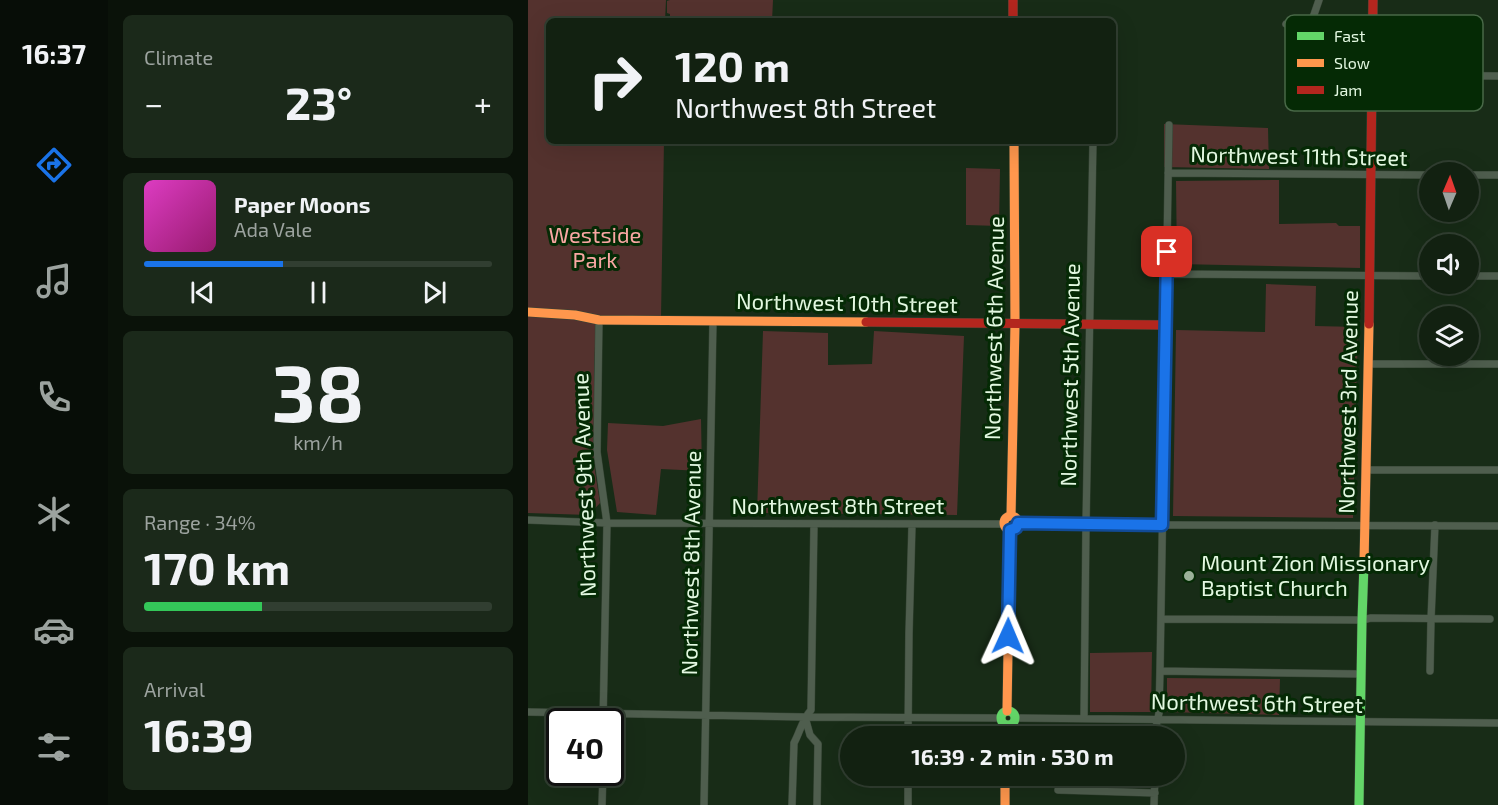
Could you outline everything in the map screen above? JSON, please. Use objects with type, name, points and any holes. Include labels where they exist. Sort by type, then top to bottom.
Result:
[{"type":"street","points":[[1013,0],[1013,18]]},
{"type":"street","points":[[1314,15],[1319,0]]},
{"type":"street","points":[[1483,76],[1498,76]]},
{"type":"street","name":"Northwest 3rd Avenue","points":[[1359,805],[1373,111]]},
{"type":"street","points":[[1156,726],[1160,671],[1169,125]]},
{"type":"street","name":"Northwest 6th Avenue","points":[[1006,726],[1015,324],[1014,144]]},
{"type":"street","name":"Northwest 5th Avenue","points":[[1084,718],[1093,144]]},
{"type":"street","name":"Northwest 11th Street","points":[[1168,172],[1419,175]]},
{"type":"street","points":[[1479,175],[1498,175]]},
{"type":"street","points":[[1167,274],[1419,276]]},
{"type":"street","points":[[1479,276],[1498,276]]},
{"type":"street","name":"Northwest 10th Street","points":[[528,312],[575,315],[599,320],[1165,325]]},
{"type":"street","name":"Northwest 9th Avenue","points":[[599,320],[597,452],[608,523],[603,708]]},
{"type":"street","name":"Northwest 8th Avenue","points":[[704,805],[713,321]]},
{"type":"street","points":[[1369,364],[1498,364]]},
{"type":"street","points":[[1367,470],[1498,470]]},
{"type":"street","name":"Northwest 8th Street","points":[[528,520],[608,523],[912,525],[1498,525]]},
{"type":"street","points":[[792,805],[794,743],[805,717],[811,710],[814,524]]},
{"type":"street","points":[[908,726],[912,525]]},
{"type":"street","points":[[1430,671],[1435,525]]},
{"type":"street","points":[[1161,619],[1362,621],[1371,618],[1490,619]]},
{"type":"street","points":[[1160,671],[1361,674]]},
{"type":"street","points":[[528,712],[546,713]]},
{"type":"street","points":[[624,717],[707,715],[1005,718],[1012,724],[1015,718]]},
{"type":"street","points":[[805,717],[810,735],[818,744],[817,805]]},
{"type":"street","name":"Northwest 6th Street","points":[[1015,718],[1498,723]]},
{"type":"street","points":[[602,805],[603,786]]},
{"type":"street","points":[[908,786],[908,805]]},
{"type":"street","points":[[1005,786],[1005,805]]},
{"type":"street","points":[[1155,786],[1155,805]]},
{"type":"street","points":[[1058,790],[1155,793]]},
{"type":"green space","name":"Westside Park","points":[[528,0],[666,0],[665,18],[546,18],[546,144],[664,144],[661,318],[596,317],[594,465],[600,503],[589,515],[528,513]]},
{"type":"green space","points":[[773,0],[772,18],[670,18],[670,14],[667,13],[667,1]]},
{"type":"green space","points":[[1164,124],[1268,128],[1269,169],[1164,167]]},
{"type":"green space","points":[[966,168],[1000,169],[999,226],[966,225]]},
{"type":"green space","points":[[1279,180],[1279,224],[1336,223],[1339,226],[1360,226],[1360,268],[1177,264],[1176,181]]},
{"type":"green space","points":[[1266,284],[1316,286],[1315,326],[1358,327],[1353,518],[1173,516],[1176,330],[1265,332]]},
{"type":"green space","points":[[763,331],[828,333],[828,365],[872,364],[874,331],[964,336],[957,515],[757,513]]},
{"type":"green space","points":[[701,419],[702,471],[661,469],[656,515],[617,512],[607,450],[608,423],[663,426]]},
{"type":"green space","points":[[1152,652],[1151,712],[1090,712],[1090,653]]},
{"type":"green space","points":[[1167,678],[1280,679],[1279,715],[1167,712]]},
{"type":"traffic: fast","points":[[1359,805],[1364,564]]},
{"type":"traffic: fast","points":[[1005,711],[1011,711],[1015,718],[1011,725],[1005,725],[1001,721],[1001,715],[1005,711]]},
{"type":"traffic: slow","points":[[1011,516],[1015,324],[1014,144]]},
{"type":"traffic: slow","points":[[528,312],[575,315],[599,320],[866,322]]},
{"type":"traffic: slow","points":[[1364,564],[1369,324]]},
{"type":"traffic: slow","points":[[1011,516],[1016,518],[1018,523],[1016,528],[1011,530],[1006,528],[1004,523],[1006,518],[1011,516]]},
{"type":"traffic: slow","points":[[1007,711],[1010,530]]},
{"type":"traffic: slow","points":[[1005,786],[1005,805]]},
{"type":"traffic: jam","points":[[1013,0],[1013,18]]},
{"type":"traffic: jam","points":[[1373,0],[1373,15]]},
{"type":"traffic: jam","points":[[1369,324],[1372,111]]},
{"type":"traffic: jam","points":[[866,322],[1165,325]]},
{"type":"place","name":"Mount Zion Missionary Baptist Church","points":[[1189,576]]},
{"type":"route","points":[[1008,636],[1010,530],[1015,529],[1018,523],[1162,525],[1167,252]]}]
